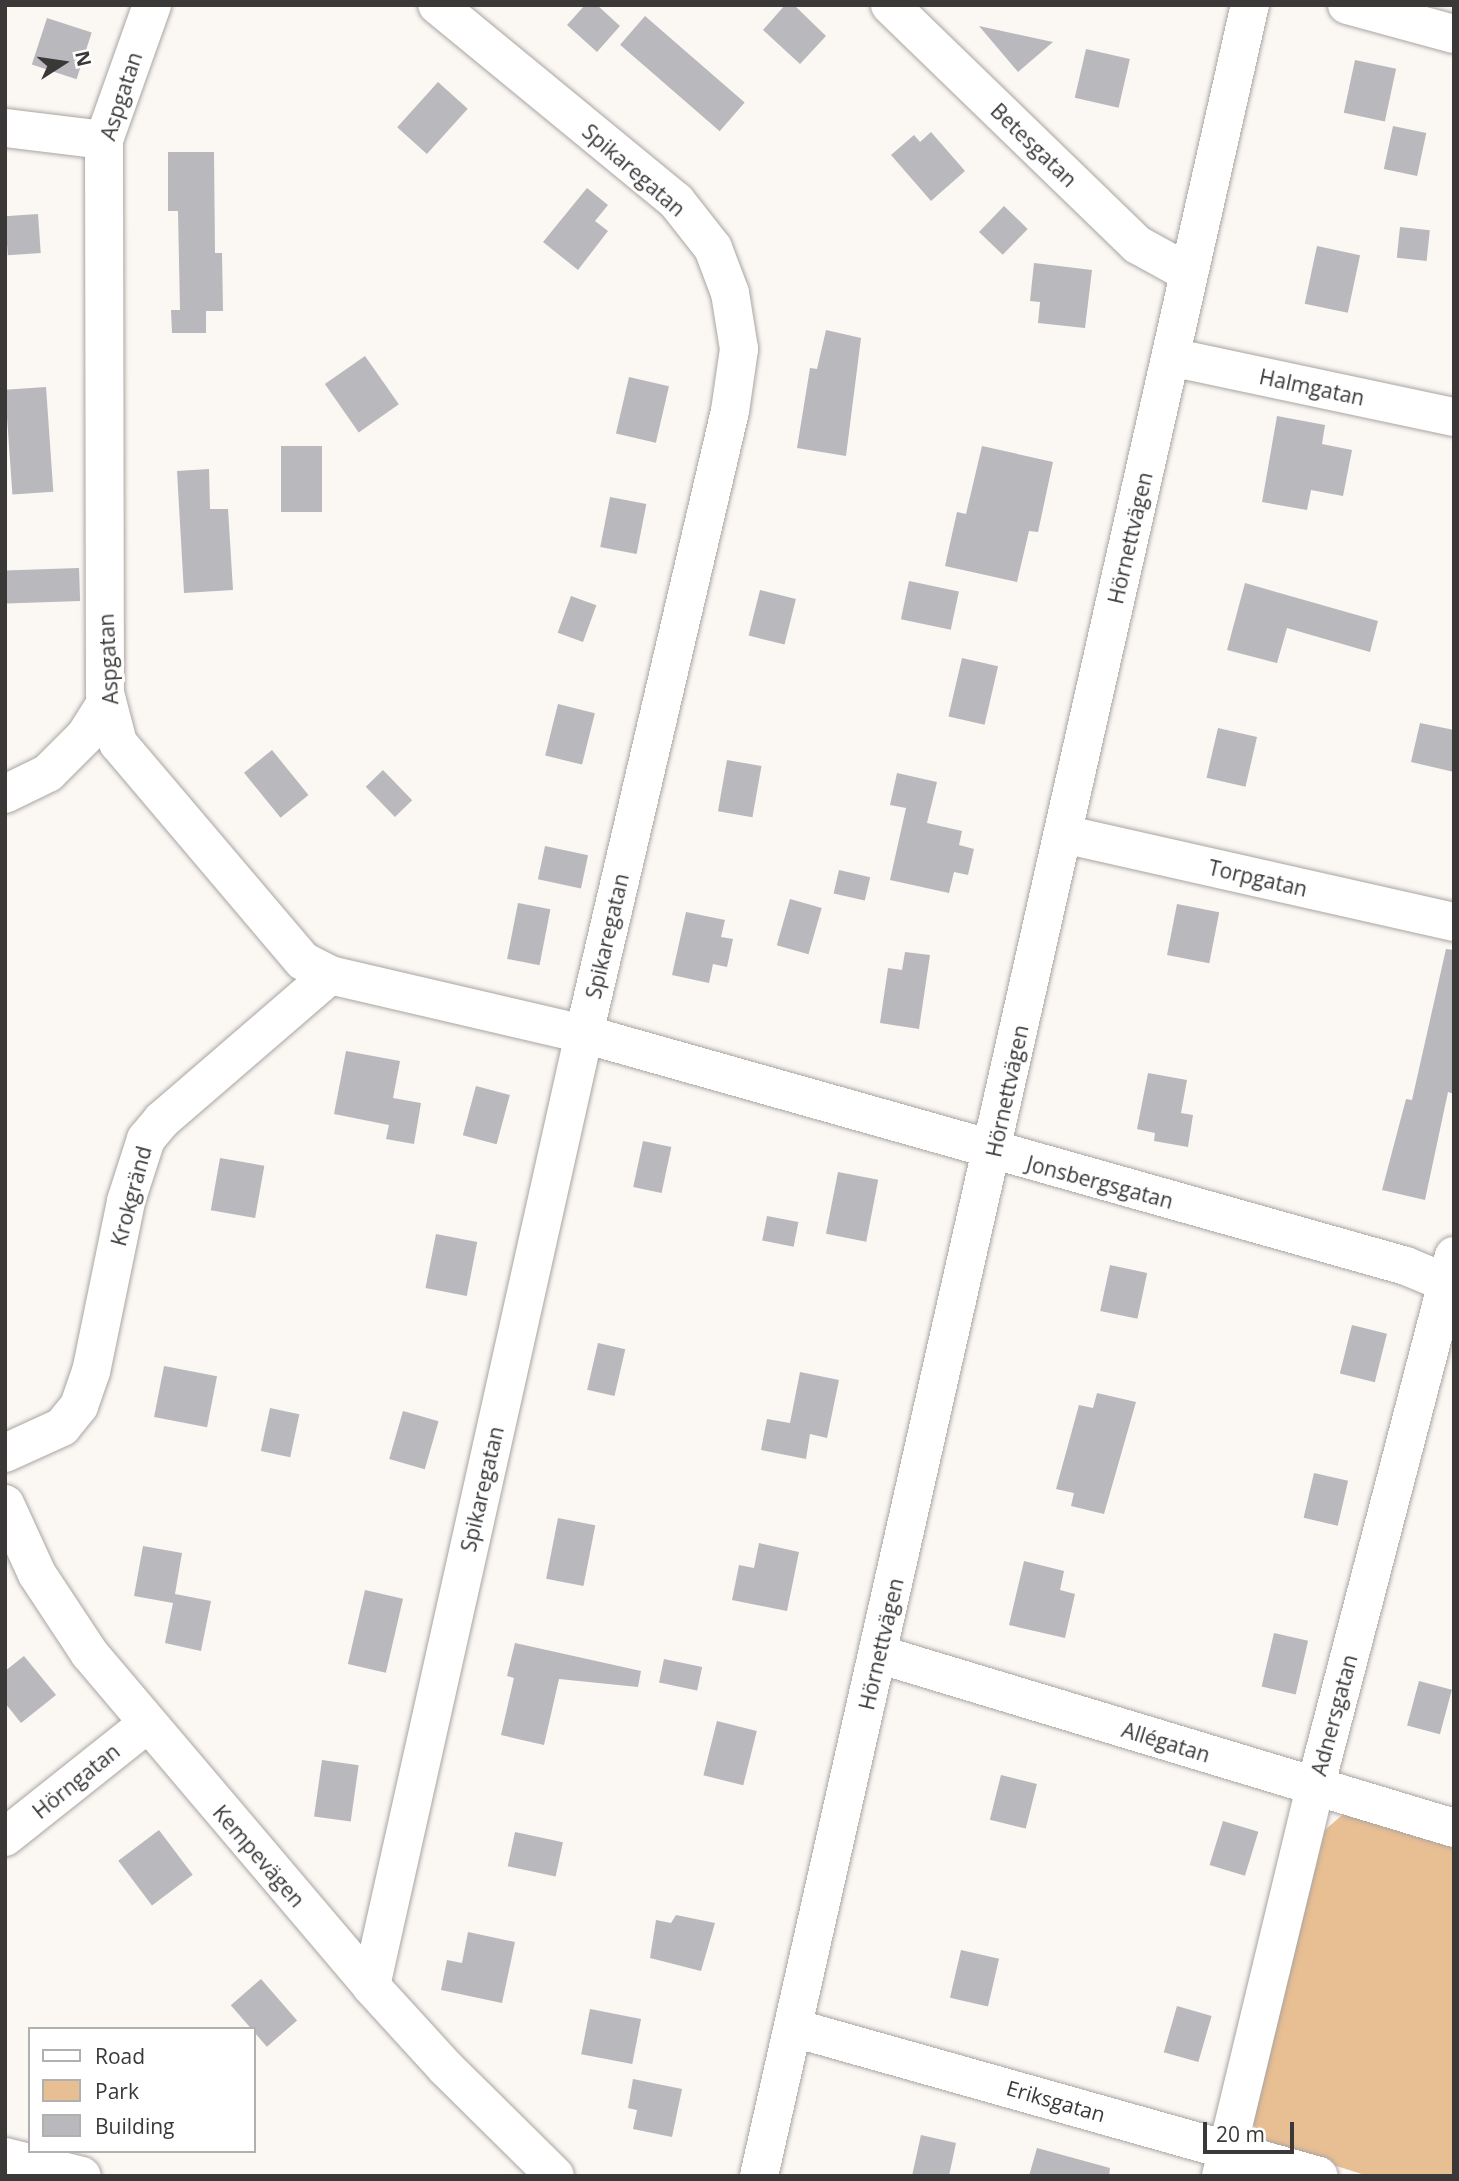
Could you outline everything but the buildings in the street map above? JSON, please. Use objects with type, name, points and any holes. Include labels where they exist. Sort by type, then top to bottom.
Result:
[{"type":"street","name":"Aspgatan","points":[[152,5],[104,140],[107,701],[118,743],[303,961],[331,975],[584,1034]]},
{"type":"street","name":"Spikaregatan","points":[[371,1986],[584,1034],[730,411],[739,349],[730,293],[713,248],[676,201],[437,5]]},
{"type":"street","name":"Betesgatan","points":[[890,5],[1138,245],[1187,272]]},
{"type":"street","name":"Hörnettvägen","points":[[760,2176],[994,1153],[1171,357],[1187,272],[1250,5]]},
{"type":"street","points":[[1347,5],[1454,34]]},
{"type":"street","points":[[5,128],[104,140]]},
{"type":"street","name":"Halmgatan","points":[[1171,357],[1454,417]]},
{"type":"street","points":[[5,794],[48,773],[85,736],[107,701]]},
{"type":"street","name":"Torpgatan","points":[[1063,834],[1454,922]]},
{"type":"street","name":"Krokgränd","points":[[5,1453],[62,1427],[79,1406],[91,1371],[126,1201],[146,1139],[162,1120],[331,975]]},
{"type":"street","name":"Jonsbergsgatan","points":[[584,1034],[994,1153],[1406,1266],[1451,1275]]},
{"type":"street","name":"Adnersgatan","points":[[1225,2163],[1315,1788],[1451,1275]]},
{"type":"street","name":"Kempevägen","points":[[5,1504],[37,1574],[89,1653],[371,1986],[547,2174]]},
{"type":"street","name":"Allégatan","points":[[878,1654],[1454,1828]]},
{"type":"street","name":"Hörngatan","points":[[5,1837],[148,1724]]},
{"type":"street","name":"Eriksgatan","points":[[794,2028],[1225,2163],[1319,2176]]},
{"type":"street","points":[[5,2157],[82,2176]]},
{"type":"green space","points":[[1358,1812],[1454,1839],[1454,2176],[1368,2176],[1270,2145],[1251,2122],[1325,1830],[1341,1816]]}]
